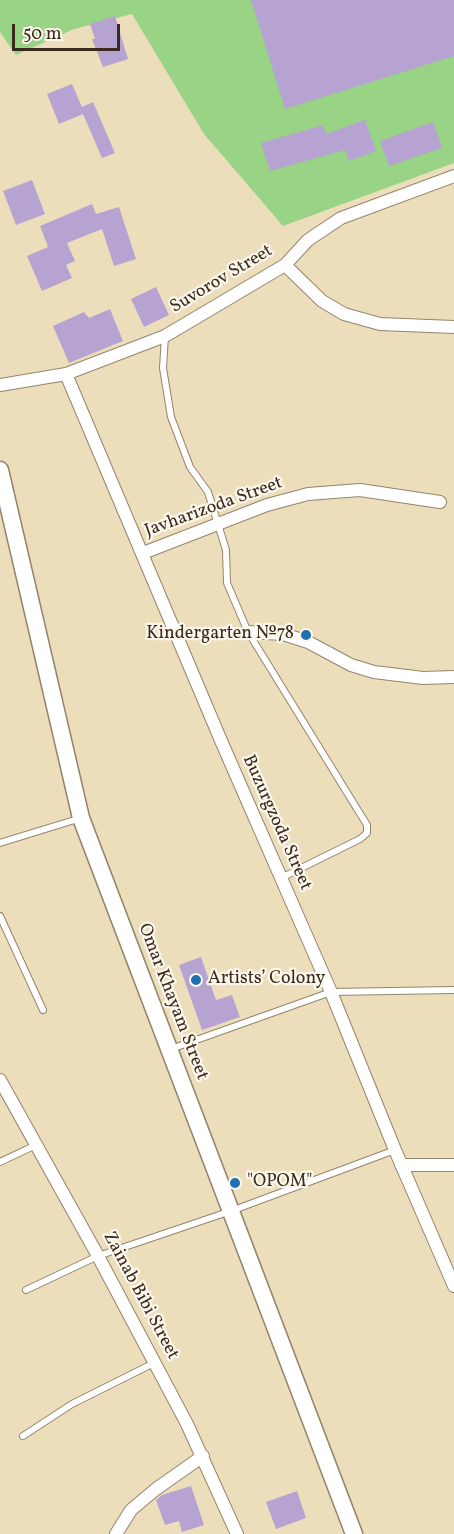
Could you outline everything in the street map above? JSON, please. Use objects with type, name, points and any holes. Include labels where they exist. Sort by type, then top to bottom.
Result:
[{"type":"main road","name":"Omar Khayam Street","points":[[0,470],[2,494],[81,818],[354,1534]]},
{"type":"street","name":"Suvorov Street","points":[[0,385],[66,374],[165,336],[285,265],[308,240],[341,218],[454,176]]},
{"type":"street","points":[[285,265],[322,301],[344,314],[380,324],[454,327]]},
{"type":"street","name":"Buzurgzoda Street","points":[[66,374],[222,743],[332,992],[394,1150],[454,1286]]},
{"type":"street","name":"Javharizoda Street","points":[[143,553],[267,505],[308,494],[360,490],[440,502]]},
{"type":"street","points":[[248,632],[283,634],[308,642],[351,665],[374,672],[423,678],[454,677]]},
{"type":"street","name":"Zainab Bibi Street","points":[[0,1080],[155,1363],[203,1455],[237,1534]]},
{"type":"street","points":[[401,1165],[454,1165]]},
{"type":"street","points":[[116,1534],[131,1510],[203,1455]]},
{"type":"lane","points":[[165,336],[163,368],[171,417],[190,467],[208,492],[226,550],[227,583],[248,632],[367,825],[367,833],[360,839],[281,878]]},
{"type":"lane","points":[[0,843],[81,818]]},
{"type":"lane","points":[[0,916],[43,1010]]},
{"type":"lane","points":[[170,1049],[332,992],[454,990]]},
{"type":"lane","points":[[0,1162],[36,1145]]},
{"type":"lane","points":[[26,1290],[98,1256],[231,1211],[394,1150]]},
{"type":"lane","points":[[23,1436],[72,1404],[155,1363]]},
{"type":"green space","points":[[0,0],[454,0],[454,163],[283,226],[204,134],[132,14],[74,29],[16,55],[0,32]]},
{"type":"building","points":[[251,0],[454,0],[454,56],[285,109]]},
{"type":"building","points":[[115,16],[128,59],[103,67],[92,39],[95,39],[90,24]]},
{"type":"building","points":[[72,84],[82,107],[93,102],[115,153],[102,158],[83,114],[59,124],[47,94]]},
{"type":"building","points":[[365,120],[376,151],[349,161],[345,150],[270,171],[261,143],[323,125],[326,134]]},
{"type":"building","points":[[433,122],[442,148],[389,166],[380,141]]},
{"type":"building","points":[[32,180],[45,214],[16,225],[3,191]]},
{"type":"building","points":[[92,204],[96,214],[119,207],[136,259],[114,266],[102,229],[67,243],[75,261],[66,265],[72,278],[42,291],[27,256],[48,247],[40,226]]},
{"type":"building","points":[[156,287],[169,315],[144,327],[131,299]]},
{"type":"building","points":[[110,309],[123,341],[69,363],[53,326],[84,312],[89,318]]},
{"type":"building","name":"Artists’ Colony","points":[[201,957],[216,1000],[232,995],[240,1017],[202,1030],[179,965]]},
{"type":"building","points":[[191,1486],[204,1525],[182,1532],[179,1521],[165,1525],[156,1500],[162,1495]]},
{"type":"building","points":[[297,1491],[306,1518],[276,1529],[266,1502]]},
{"type":"place","name":"Kindergarten №78","points":[[306,635]]},
{"type":"place","name":"Artists’ Colony","points":[[196,980]]},
{"type":"place","name":"\"OPOM\"","points":[[235,1183]]}]
